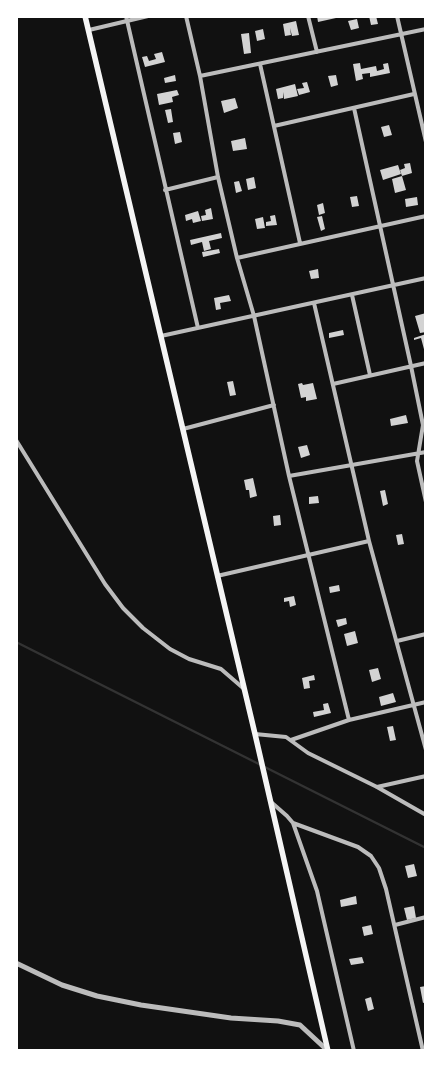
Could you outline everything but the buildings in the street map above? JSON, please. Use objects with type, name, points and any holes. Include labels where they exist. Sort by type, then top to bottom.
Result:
[{"type":"main road","points":[[85,16],[245,689],[328,1051]]},
{"type":"street","points":[[89,30],[127,19],[148,16]]},
{"type":"street","points":[[186,16],[200,76],[218,177],[237,258],[254,316],[290,476],[349,720]]},
{"type":"street","points":[[308,16],[317,52]]},
{"type":"street","points":[[397,16],[426,142]]},
{"type":"street","points":[[127,19],[198,328]]},
{"type":"street","points":[[200,76],[426,29]]},
{"type":"street","points":[[260,64],[300,243]]},
{"type":"street","points":[[274,126],[414,94]]},
{"type":"street","points":[[354,108],[411,366],[422,425],[417,454],[418,470],[426,502]]},
{"type":"street","points":[[166,190],[218,177]]},
{"type":"street","points":[[237,258],[426,216]]},
{"type":"street","points":[[161,336],[426,278]]},
{"type":"street","points":[[352,295],[370,375]]},
{"type":"street","points":[[314,302],[369,541],[426,750]]},
{"type":"street","points":[[333,384],[426,363]]},
{"type":"street","points":[[183,429],[274,405]]},
{"type":"street","points":[[16,440],[104,584],[123,608],[143,628],[170,649],[189,659],[221,670],[245,689]]},
{"type":"street","points":[[290,476],[426,452]]},
{"type":"street","points":[[217,576],[369,541]]},
{"type":"street","points":[[397,641],[426,634]]},
{"type":"street","points":[[291,740],[349,720],[426,702]]},
{"type":"street","points":[[255,734],[282,736],[291,740],[308,753],[377,787],[426,815]]},
{"type":"street","points":[[377,787],[426,776]]},
{"type":"street","points":[[271,802],[293,823],[317,890],[354,1051]]},
{"type":"street","points":[[293,823],[358,847],[371,856],[379,868],[423,1051]]},
{"type":"street","points":[[394,925],[426,917]]},
{"type":"street","points":[[16,963],[62,985],[96,996],[140,1005],[230,1018],[278,1020],[300,1025],[328,1051]]},
{"type":"waterway","points":[[16,642],[426,848]]}]
